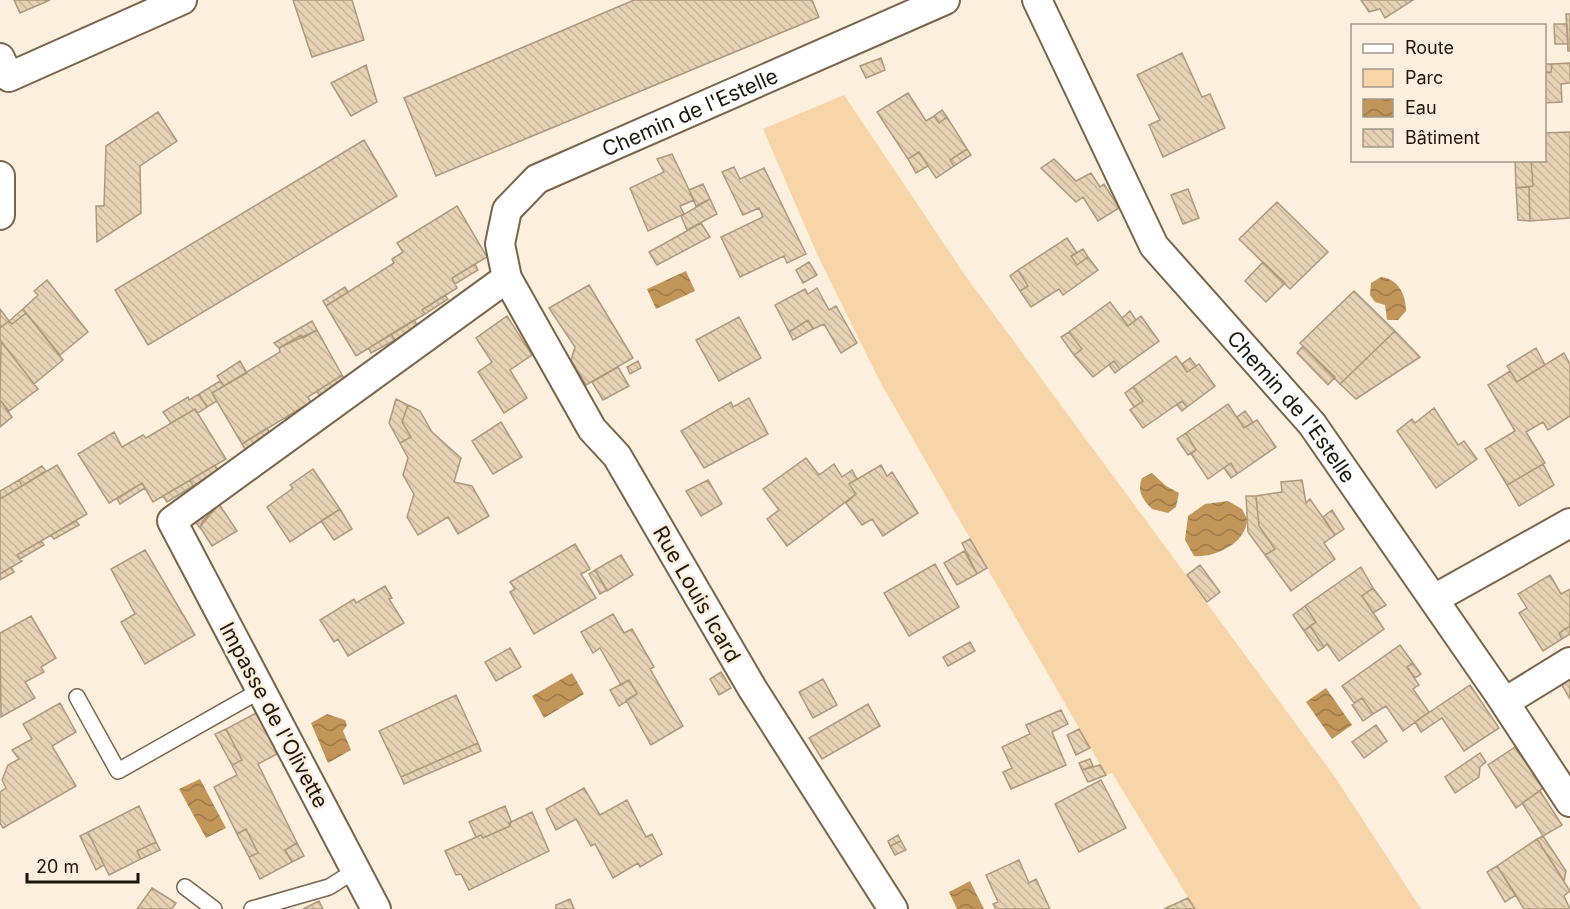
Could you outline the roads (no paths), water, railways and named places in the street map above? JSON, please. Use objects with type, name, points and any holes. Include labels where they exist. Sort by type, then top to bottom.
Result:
[{"type":"street","points":[[0,58],[9,76],[182,0]]},
{"type":"street","name":"Chemin de l'Estelle","points":[[507,278],[500,244],[507,210],[537,179],[945,0]]},
{"type":"street","name":"Chemin de l'Estelle","points":[[1037,0],[1154,246],[1312,424],[1505,702],[1570,802]]},
{"type":"street","points":[[0,176],[0,215]]},
{"type":"street","name":"Impasse de l'Olivette","points":[[376,909],[172,521],[507,278]]},
{"type":"street","name":"Rue Louis Icard","points":[[507,278],[592,429],[617,456],[752,688],[893,909]]},
{"type":"street","points":[[1434,599],[1570,523]]},
{"type":"street","points":[[1505,702],[1570,662]]},
{"type":"lane","points":[[77,697],[118,771],[261,690]]},
{"type":"lane","points":[[252,909],[329,886],[356,870]]},
{"type":"lane","points":[[185,887],[214,909]]},
{"type":"water","points":[[686,271],[695,291],[656,309],[647,289]]},
{"type":"water","points":[[1381,277],[1392,281],[1403,293],[1406,311],[1398,320],[1387,320],[1385,305],[1375,302],[1370,295],[1371,283]]},
{"type":"water","points":[[1152,473],[1166,486],[1179,493],[1176,507],[1168,513],[1152,509],[1141,495],[1142,478]]},
{"type":"water","points":[[1228,501],[1242,509],[1247,519],[1242,535],[1236,542],[1220,552],[1194,556],[1185,540],[1188,516],[1205,504]]},
{"type":"water","points":[[572,673],[584,694],[544,718],[532,696]]},
{"type":"water","points":[[1326,688],[1352,725],[1332,739],[1306,702]]},
{"type":"water","points":[[327,714],[345,720],[347,725],[343,731],[351,750],[328,763],[311,723]]},
{"type":"water","points":[[200,779],[226,828],[206,838],[179,789]]},
{"type":"water","points":[[970,881],[984,909],[957,909],[949,892]]}]
